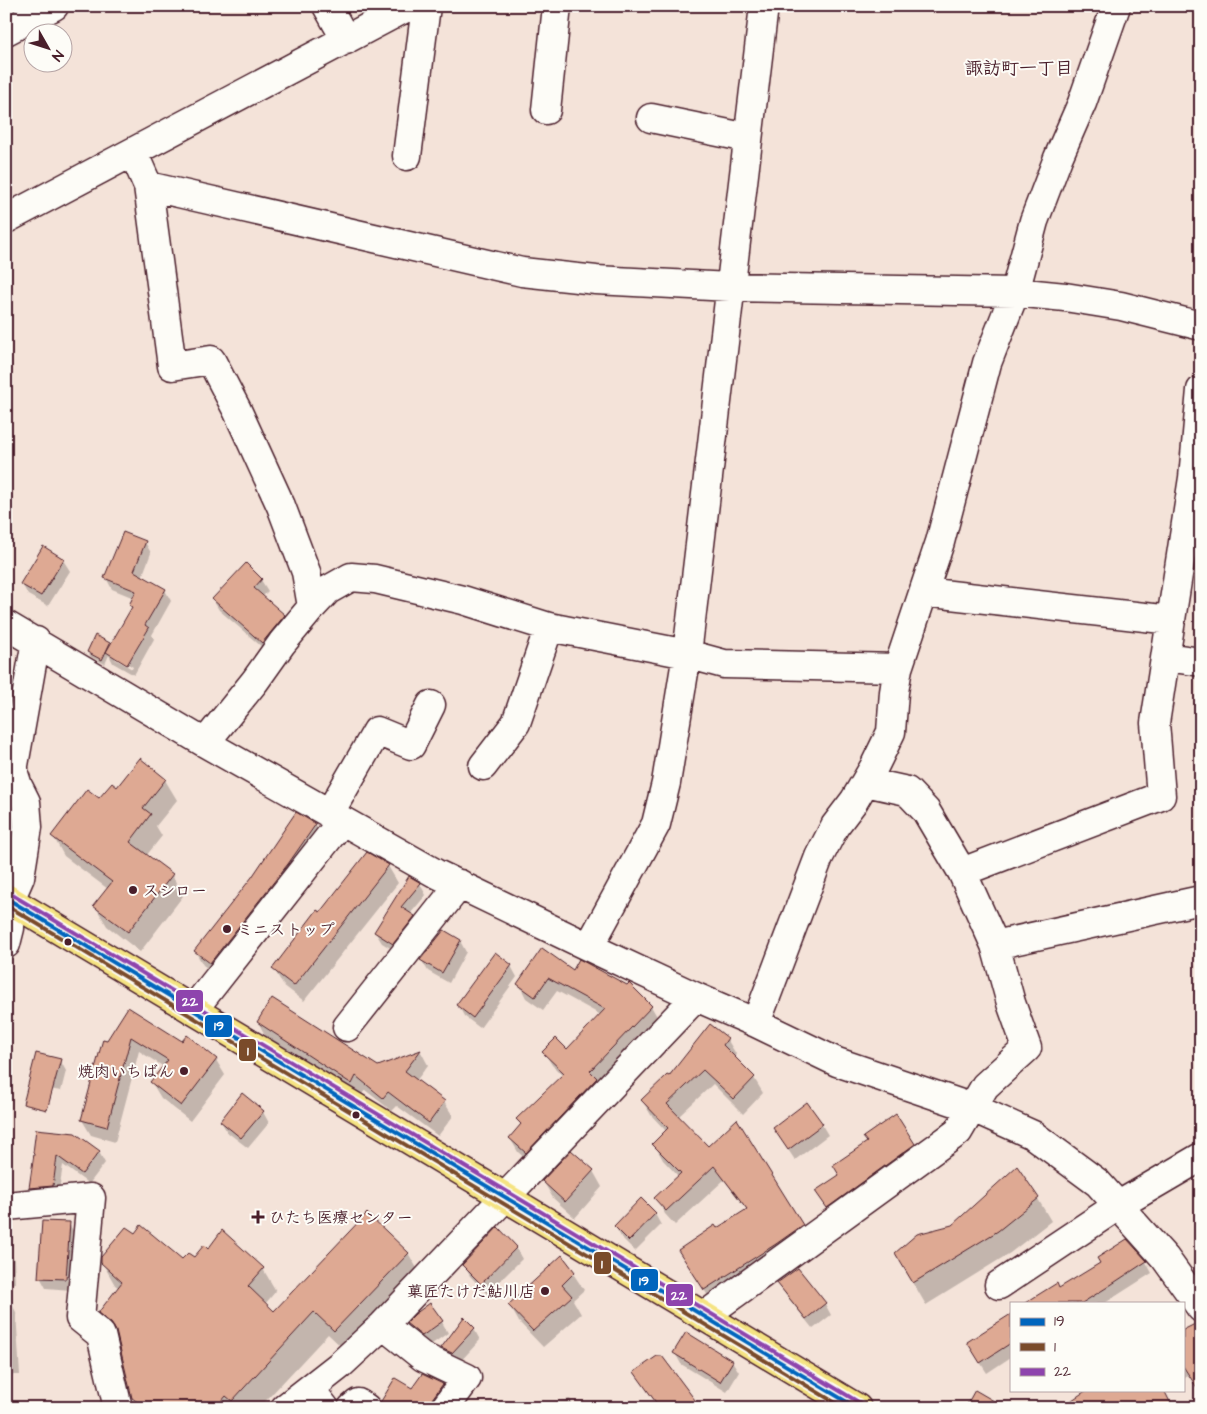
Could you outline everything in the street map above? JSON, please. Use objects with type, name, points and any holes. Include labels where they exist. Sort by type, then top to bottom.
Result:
[{"type":"highway","points":[[8,899],[857,1408]]},
{"type":"street","points":[[6,31],[54,6]]},
{"type":"street","points":[[327,6],[346,40]]},
{"type":"street","points":[[8,213],[133,152],[409,6]]},
{"type":"street","points":[[407,156],[426,6]]},
{"type":"street","points":[[546,110],[557,6]]},
{"type":"street","points":[[589,948],[656,824],[666,783],[687,654],[764,6]]},
{"type":"street","points":[[756,1023],[819,857],[835,826],[866,782],[892,732],[894,692],[898,668],[940,542],[986,363],[1015,292],[1034,221],[1058,158],[1082,103],[1116,6]]},
{"type":"street","points":[[651,118],[748,138]]},
{"type":"street","points":[[133,152],[148,186],[172,366],[211,360],[237,410],[281,506],[306,572],[312,607]]},
{"type":"street","points":[[148,186],[522,272],[596,280],[730,287],[1015,292],[1121,306],[1201,326]]},
{"type":"street","points":[[962,872],[1161,796],[1155,723],[1193,478],[1201,390]]},
{"type":"street","points":[[206,743],[282,643],[312,607],[328,590],[350,577],[375,579],[463,600],[549,627],[687,654],[724,664],[898,668]]},
{"type":"street","points":[[924,592],[1171,620]]},
{"type":"street","points":[[6,624],[206,743],[435,873],[589,948],[756,1023],[837,1062],[973,1108],[1033,1135],[1098,1183],[1165,1258],[1201,1308]]},
{"type":"street","points":[[483,766],[516,723],[549,627]]},
{"type":"street","points":[[6,944],[10,928],[8,899],[20,877],[28,827],[26,802],[14,774],[14,765],[36,642]]},
{"type":"street","points":[[1166,657],[1201,662]]},
{"type":"street","points":[[193,1010],[336,818],[377,731],[411,745],[431,705]]},
{"type":"street","points":[[704,1316],[958,1132],[985,1086],[1027,1048],[1011,1003],[995,945],[962,872],[926,811],[907,791],[866,782]]},
{"type":"street","points":[[347,1027],[460,884]]},
{"type":"street","points":[[995,945],[1201,900]]},
{"type":"street","points":[[285,1408],[317,1399],[340,1365],[475,1230],[504,1197],[696,997]]},
{"type":"street","points":[[999,1285],[1119,1206],[1201,1156]]},
{"type":"street","points":[[6,1206],[91,1198],[80,1318],[100,1335],[118,1408]]},
{"type":"street","points":[[383,1324],[424,1357],[467,1378],[445,1408]]},
{"type":"street","points":[[352,1408],[358,1403],[366,1408]]},
{"type":"building","points":[[123,532],[146,541],[134,571],[166,589],[145,625],[149,628],[127,665],[106,652],[132,607],[129,605],[136,591],[104,578]]},
{"type":"building","points":[[43,546],[64,559],[41,596],[20,584]]},
{"type":"building","points":[[246,563],[262,579],[254,588],[285,615],[262,643],[212,599]]},
{"type":"building","points":[[95,635],[110,643],[102,660],[87,652]]},
{"type":"building","points":[[140,758],[166,779],[143,808],[151,814],[130,842],[173,874],[128,932],[93,906],[112,882],[51,836],[87,789],[99,798],[112,783],[117,787]]},
{"type":"building","points":[[296,812],[316,824],[288,864],[210,963],[194,951],[252,877]]},
{"type":"building","points":[[367,852],[389,865],[294,986],[272,969],[317,910],[320,912]]},
{"type":"building","points":[[409,876],[421,883],[401,907],[415,916],[393,944],[374,932]]},
{"type":"building","points":[[444,930],[461,940],[442,973],[420,960]]},
{"type":"building","points":[[542,948],[573,970],[579,959],[627,985],[629,983],[652,1006],[590,1071],[597,1078],[526,1153],[509,1138],[521,1124],[516,1119],[564,1073],[542,1052],[556,1038],[567,1049],[605,1009],[548,978],[535,997],[517,984]]},
{"type":"building","points":[[495,952],[512,965],[473,1018],[456,1005]]},
{"type":"building","points":[[272,998],[378,1066],[421,1050],[405,1071],[445,1101],[429,1123],[388,1092],[383,1098],[356,1076],[352,1084],[257,1022]]},
{"type":"building","points":[[128,1007],[182,1041],[187,1035],[217,1059],[181,1106],[150,1082],[168,1060],[131,1037],[107,1127],[81,1120],[103,1039],[107,1040]]},
{"type":"building","points":[[710,1024],[728,1038],[723,1045],[755,1077],[734,1099],[703,1070],[667,1104],[708,1146],[737,1119],[803,1225],[704,1290],[678,1250],[715,1225],[717,1228],[747,1209],[714,1166],[666,1211],[654,1198],[681,1173],[652,1144],[668,1128],[641,1100],[667,1075],[669,1076]]},
{"type":"building","points":[[36,1053],[61,1059],[47,1110],[23,1104]]},
{"type":"building","points":[[242,1093],[264,1111],[241,1138],[220,1121]]},
{"type":"building","points":[[807,1102],[823,1124],[788,1150],[773,1128]]},
{"type":"building","points":[[896,1114],[915,1144],[827,1208],[815,1191],[839,1175],[833,1165],[867,1142],[863,1137]]},
{"type":"building","points":[[36,1129],[75,1133],[100,1151],[82,1174],[57,1156],[53,1186],[29,1188]]},
{"type":"building","points":[[571,1150],[594,1170],[565,1202],[542,1181]]},
{"type":"building","points":[[1017,1166],[1039,1198],[998,1231],[913,1283],[895,1253],[917,1234],[952,1225]]},
{"type":"building","points":[[641,1198],[656,1213],[629,1241],[614,1226]]},
{"type":"building","points":[[367,1213],[409,1253],[334,1331],[314,1312],[232,1401],[226,1396],[216,1408],[146,1408],[132,1398],[116,1331],[111,1323],[98,1313],[122,1282],[101,1263],[101,1257],[126,1227],[135,1233],[141,1225],[182,1259],[188,1253],[194,1257],[204,1245],[208,1249],[222,1230],[264,1268],[248,1286],[274,1311]]},
{"type":"building","points":[[42,1221],[70,1222],[66,1279],[38,1278]]},
{"type":"building","points":[[498,1227],[517,1247],[481,1284],[462,1265]]},
{"type":"building","points":[[1127,1239],[1147,1261],[1084,1302],[1027,1302],[1057,1283],[1059,1288],[1100,1263],[1097,1258]]},
{"type":"building","name":"菓匠たけだ鮎川店","points":[[562,1255],[575,1272],[562,1285],[572,1296],[533,1331],[508,1305]]},
{"type":"building","points":[[798,1268],[826,1303],[806,1319],[777,1283]]},
{"type":"building","points":[[430,1303],[443,1321],[422,1336],[406,1323]]},
{"type":"building","points":[[1010,1315],[1010,1344],[980,1363],[967,1342]]},
{"type":"building","points":[[464,1317],[475,1328],[452,1353],[441,1348]]},
{"type":"building","points":[[1201,1323],[1201,1394],[1184,1368],[1184,1330]]},
{"type":"building","points":[[686,1332],[733,1361],[720,1382],[673,1353]]},
{"type":"building","points":[[657,1356],[662,1356],[701,1408],[660,1408],[634,1372]]},
{"type":"building","points":[[422,1374],[443,1384],[432,1399],[430,1408],[389,1408],[380,1403],[395,1378],[412,1388]]},
{"type":"building","points":[[975,1390],[1006,1408],[965,1408]]},
{"type":"building","points":[[1084,1392],[1165,1392],[1173,1408],[1060,1408]]},
{"type":"transit line","name":"22","points":[[9,893],[860,1403]]},
{"type":"transit line","name":"19","points":[[6,898],[857,1408]]},
{"type":"transit line","name":"1","points":[[6,905],[844,1408]]},
{"type":"place","name":"スシロー","points":[[133,890]]},
{"type":"place","name":"ミニストップ","points":[[227,929]]},
{"type":"place","name":"焼肉いちばん","points":[[184,1071]]},
{"type":"place","name":"ひたち医療センター","points":[[258,1217]]},
{"type":"place","name":"菓匠たけだ鮎川店","points":[[545,1291]]},
{"type":"district","name":"諏訪町一丁目","points":[[1019,68]]}]
